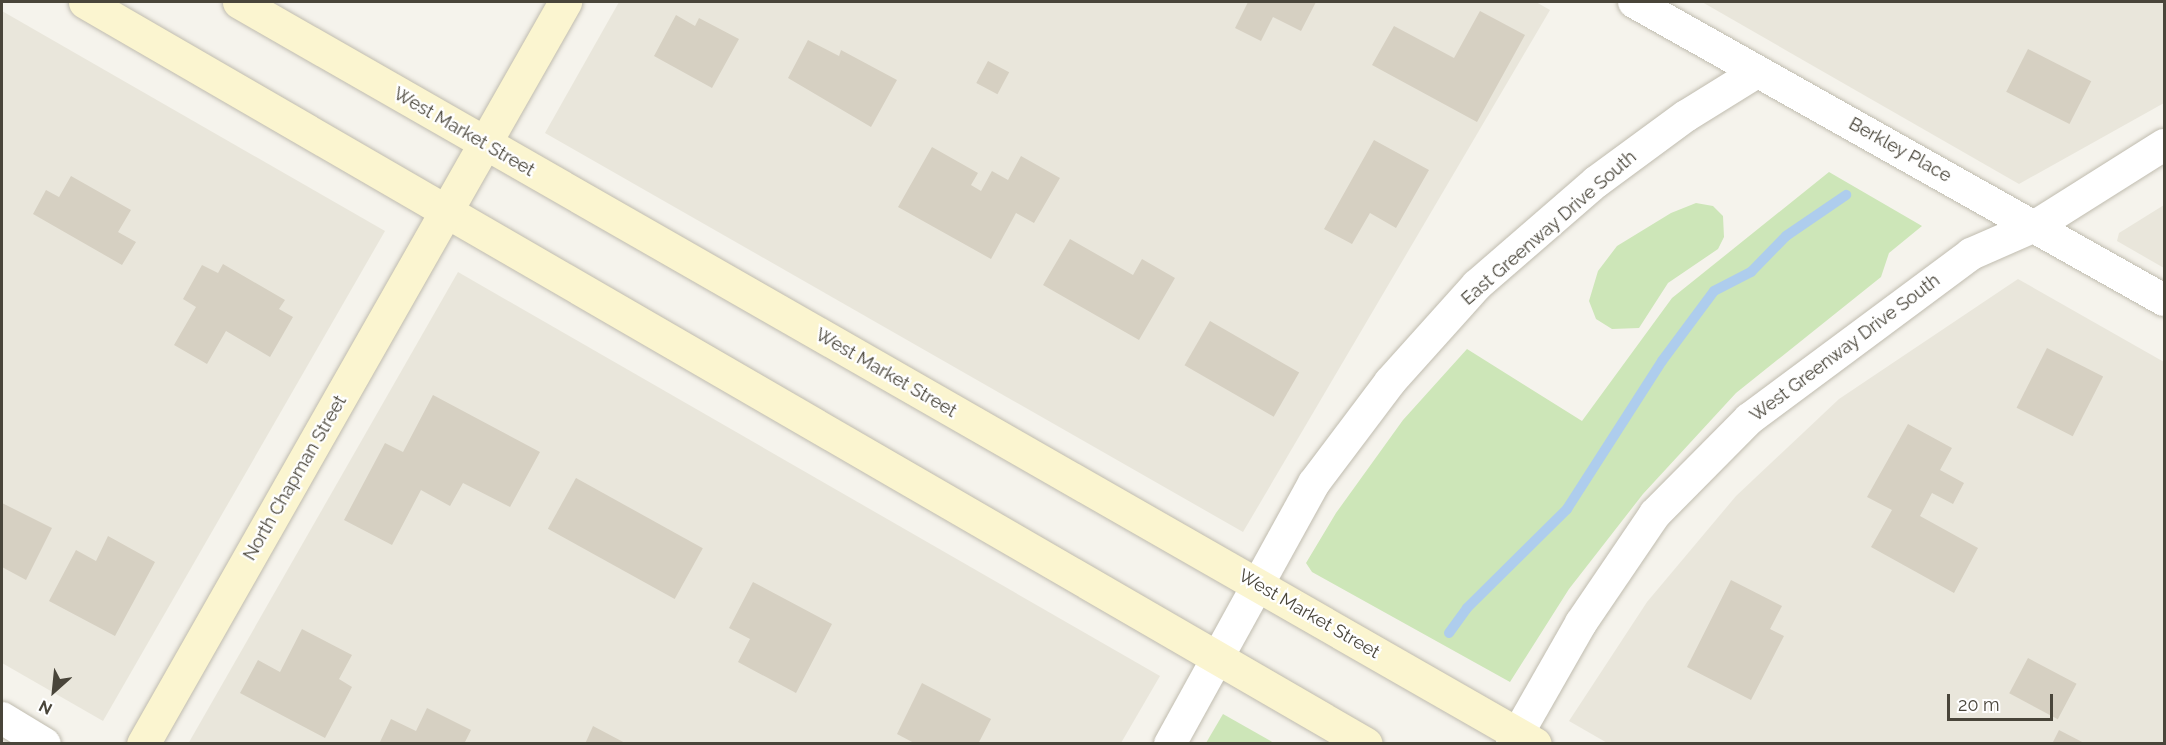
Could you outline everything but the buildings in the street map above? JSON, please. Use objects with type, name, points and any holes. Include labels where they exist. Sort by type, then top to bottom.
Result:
[{"type":"main road","points":[[85,2],[1366,744]]},
{"type":"main road","name":"West Market Street","points":[[239,2],[1260,586],[1521,740]]},
{"type":"main road","name":"North Chapman Street","points":[[143,744],[565,2]]},
{"type":"street","name":"Berkley Place","points":[[1634,2],[2037,225],[2164,300]]},
{"type":"street","name":"East Greenway Drive South","points":[[1170,744],[1260,586],[1314,483],[1390,382],[1477,285],[1596,182],[1686,116],[1757,72]]},
{"type":"street","name":"West Greenway Drive South","points":[[1521,740],[1581,623],[1655,514],[1749,419],[1971,254],[2037,225],[2164,144]]},
{"type":"street","points":[[2,718],[45,744]]},
{"type":"shaded area","points":[[619,2],[1536,2],[1550,10],[1243,532],[545,133]]},
{"type":"shaded area","points":[[1702,2],[2164,2],[2164,103],[2019,184]]},
{"type":"shaded area","points":[[2,11],[385,231],[103,721],[2,663]]},
{"type":"shaded area","points":[[2164,205],[2164,268],[2117,241],[2119,233]]},
{"type":"shaded area","points":[[458,272],[1160,676],[1121,743],[188,744]]},
{"type":"shaded area","points":[[2018,279],[2164,362],[2164,743],[1609,744],[1569,721],[1647,602],[1736,496],[1839,399]]},
{"type":"green space","points":[[1829,172],[1922,226],[1889,253],[1881,277],[1736,393],[1643,494],[1569,589],[1510,682],[1312,572],[1306,563],[1336,513],[1403,420],[1467,349],[1582,421],[1672,298]]},
{"type":"green space","points":[[1696,203],[1713,206],[1723,216],[1724,237],[1718,249],[1668,283],[1639,328],[1612,329],[1596,319],[1589,301],[1598,271],[1617,246],[1671,213]]},
{"type":"green space","points":[[1223,714],[1274,743],[1206,743]]},
{"type":"waterway","points":[[1449,633],[1467,608],[1567,509],[1662,361],[1714,291],[1751,272],[1786,236],[1846,195]]}]
